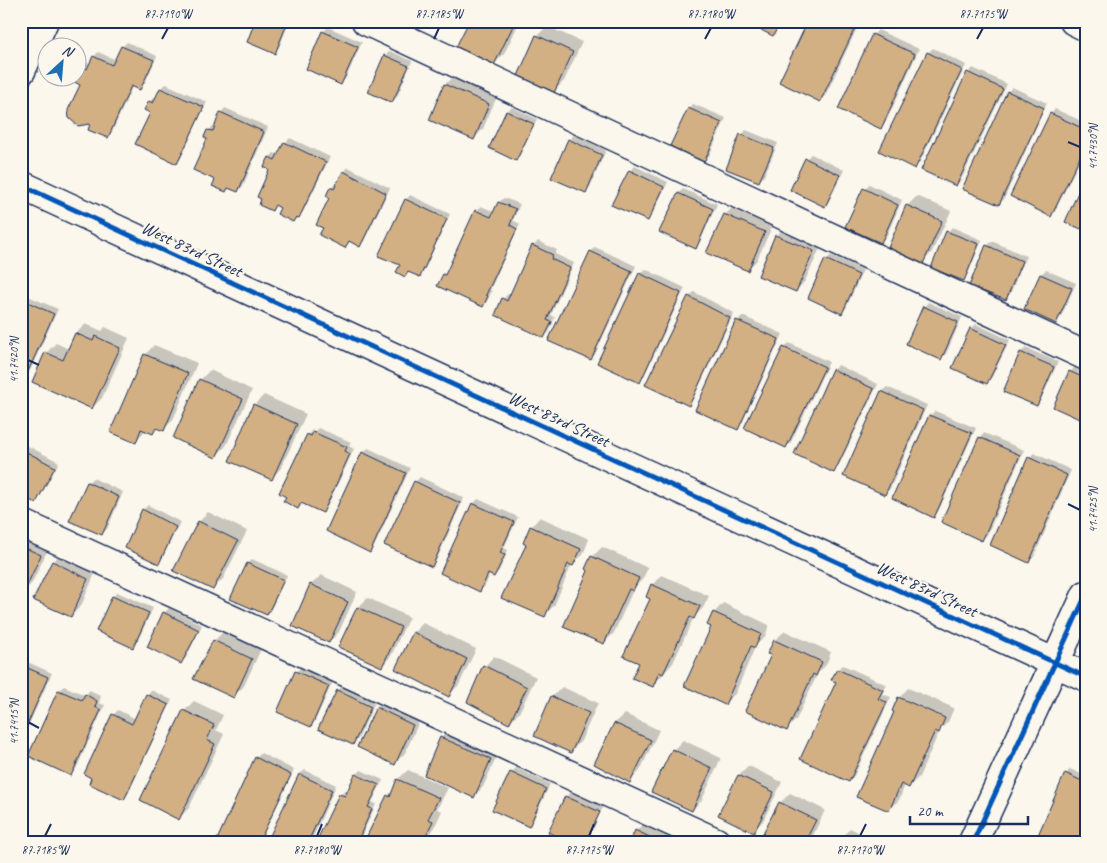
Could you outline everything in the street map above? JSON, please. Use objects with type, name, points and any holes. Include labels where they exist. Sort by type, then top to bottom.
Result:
[{"type":"street","points":[[21,71],[44,21]]},
{"type":"street","points":[[366,21],[1086,356]]},
{"type":"street","points":[[1074,21],[1086,27]]},
{"type":"street","name":"West 83rd Street","points":[[21,185],[1086,677]]},
{"type":"street","points":[[21,523],[716,842]]},
{"type":"street","points":[[973,842],[1086,595]]},
{"type":"building","points":[[255,21],[288,21],[275,54],[247,42]]},
{"type":"building","points":[[469,21],[509,21],[514,24],[494,65],[456,47]]},
{"type":"building","points":[[536,21],[552,21],[549,28]]},
{"type":"building","points":[[743,21],[781,21],[773,36]]},
{"type":"building","points":[[808,21],[845,21],[856,26],[820,102],[779,82]]},
{"type":"building","points":[[322,31],[358,47],[341,85],[306,69]]},
{"type":"building","points":[[872,34],[915,54],[881,129],[838,109]]},
{"type":"building","points":[[536,35],[573,52],[554,93],[518,76]]},
{"type":"building","points":[[121,46],[154,60],[140,90],[131,86],[108,138],[88,130],[90,124],[78,126],[69,118],[68,110],[79,88],[88,88],[88,67],[93,56],[112,65]]},
{"type":"building","points":[[927,52],[962,70],[915,169],[879,151]]},
{"type":"building","points":[[384,55],[409,66],[392,103],[368,92]]},
{"type":"building","points":[[967,72],[1003,89],[956,186],[921,170]]},
{"type":"building","points":[[444,84],[489,104],[474,140],[429,120]]},
{"type":"building","points":[[160,88],[204,107],[177,164],[135,144],[150,113],[144,110],[149,101],[153,103]]},
{"type":"building","points":[[1007,91],[1044,108],[999,205],[962,189]]},
{"type":"building","points":[[688,108],[722,123],[704,162],[670,146]]},
{"type":"building","points":[[506,111],[534,124],[516,161],[489,148]]},
{"type":"building","points":[[220,112],[264,132],[238,192],[228,188],[226,192],[212,186],[215,180],[193,170],[207,139],[204,137],[207,130],[213,131]]},
{"type":"building","points":[[1050,113],[1086,130],[1086,144],[1051,217],[1010,196]]},
{"type":"building","points":[[740,134],[774,148],[759,182],[726,169]]},
{"type":"building","points":[[568,139],[602,155],[586,193],[551,178]]},
{"type":"building","points":[[284,142],[326,162],[299,218],[296,217],[293,222],[277,214],[280,208],[275,205],[272,211],[259,205],[261,199],[257,197],[269,170],[264,167],[269,157],[275,160]]},
{"type":"building","points":[[805,158],[840,175],[825,207],[790,190]]},
{"type":"building","points":[[629,170],[664,187],[648,221],[611,205]]},
{"type":"building","points":[[343,171],[386,193],[360,247],[349,241],[345,248],[319,235],[323,228],[316,225],[329,198],[326,196],[330,187],[334,189]]},
{"type":"building","points":[[1086,174],[1086,231],[1065,222]]},
{"type":"building","points":[[863,188],[898,205],[881,243],[845,227]]},
{"type":"building","points":[[678,193],[713,209],[696,249],[659,232]]},
{"type":"building","points":[[405,199],[447,219],[420,277],[408,272],[405,277],[396,272],[400,265],[378,256]]},
{"type":"building","points":[[498,202],[516,209],[510,225],[517,229],[486,295],[488,296],[483,307],[437,286],[443,274],[445,275],[475,210],[491,217]]},
{"type":"building","points":[[906,205],[942,221],[923,264],[888,248]]},
{"type":"building","points":[[724,214],[765,232],[748,271],[706,253]]},
{"type":"building","points":[[946,231],[979,244],[964,281],[931,268]]},
{"type":"building","points":[[775,235],[814,251],[796,292],[758,276]]},
{"type":"building","points":[[532,245],[553,255],[551,259],[570,268],[547,320],[552,322],[544,338],[495,315],[502,298],[507,301]]},
{"type":"building","points":[[986,245],[1022,261],[1006,300],[969,286]]},
{"type":"building","points":[[590,251],[632,271],[591,360],[548,341]]},
{"type":"building","points":[[825,259],[859,275],[842,314],[808,298]]},
{"type":"building","points":[[639,273],[681,293],[640,383],[597,363]]},
{"type":"building","points":[[1040,274],[1072,288],[1056,324],[1024,309]]},
{"type":"building","points":[[688,296],[730,318],[689,406],[645,385]]},
{"type":"building","points":[[21,299],[54,314],[21,387]]},
{"type":"building","points":[[923,306],[958,322],[941,360],[906,344]]},
{"type":"building","points":[[736,320],[779,339],[738,430],[695,410]]},
{"type":"building","points":[[1086,326],[1086,340],[1081,338]]},
{"type":"building","points":[[970,328],[1006,345],[987,384],[952,368]]},
{"type":"building","points":[[75,333],[93,341],[95,336],[120,348],[92,409],[32,382],[45,352],[63,360]]},
{"type":"building","points":[[783,347],[825,367],[786,448],[744,428]]},
{"type":"building","points":[[1020,352],[1054,367],[1037,406],[1003,392]]},
{"type":"building","points":[[144,354],[188,373],[164,431],[156,428],[153,434],[141,429],[136,443],[110,432]]},
{"type":"building","points":[[832,369],[874,389],[834,473],[794,454]]},
{"type":"building","points":[[1069,371],[1086,379],[1086,422],[1053,407]]},
{"type":"building","points":[[199,379],[243,399],[216,458],[173,438]]},
{"type":"building","points":[[881,391],[923,410],[885,495],[843,476]]},
{"type":"building","points":[[253,404],[297,424],[272,480],[229,461]]},
{"type":"building","points":[[929,415],[972,433],[934,518],[892,498]]},
{"type":"building","points":[[313,432],[347,447],[345,451],[350,454],[323,513],[301,503],[298,509],[283,501],[286,497],[279,493],[307,434],[311,436]]},
{"type":"building","points":[[979,437],[1020,455],[982,541],[941,522]]},
{"type":"building","points":[[21,449],[55,467],[36,503],[21,496]]},
{"type":"building","points":[[362,452],[406,473],[370,553],[326,531]]},
{"type":"building","points":[[1028,457],[1067,475],[1029,563],[990,545]]},
{"type":"building","points":[[414,481],[460,503],[432,567],[384,545]]},
{"type":"building","points":[[87,482],[119,497],[102,535],[69,521]]},
{"type":"building","points":[[472,503],[514,522],[500,553],[505,555],[494,577],[488,574],[480,592],[440,573]]},
{"type":"building","points":[[142,509],[176,527],[159,564],[125,548]]},
{"type":"building","points":[[198,521],[238,541],[213,590],[173,571]]},
{"type":"building","points":[[530,526],[581,549],[573,566],[568,564],[545,617],[501,598],[526,545],[523,543]]},
{"type":"building","points":[[21,546],[41,555],[23,594],[21,594]]},
{"type":"building","points":[[591,556],[639,578],[633,591],[629,589],[604,644],[563,627],[588,571],[585,569]]},
{"type":"building","points":[[52,561],[88,579],[71,617],[33,600]]},
{"type":"building","points":[[247,563],[284,580],[267,615],[230,599]]},
{"type":"building","points":[[310,584],[348,602],[329,643],[292,626]]},
{"type":"building","points":[[651,584],[700,606],[694,619],[690,617],[663,674],[659,672],[653,687],[632,678],[639,663],[623,656],[650,599],[646,597]]},
{"type":"building","points":[[112,596],[149,613],[133,648],[96,631]]},
{"type":"building","points":[[357,607],[401,627],[382,667],[338,647]]},
{"type":"building","points":[[163,612],[199,630],[181,664],[147,647]]},
{"type":"building","points":[[713,612],[761,634],[755,648],[751,646],[725,705],[684,686],[711,627],[707,625]]},
{"type":"building","points":[[413,632],[467,659],[449,697],[395,669]]},
{"type":"building","points":[[213,640],[252,659],[234,698],[193,679]]},
{"type":"building","points":[[774,640],[822,662],[816,676],[813,674],[787,731],[745,711],[771,655],[767,654]]},
{"type":"building","points":[[21,665],[48,677],[21,739]]},
{"type":"building","points":[[483,665],[527,687],[509,724],[467,702]]},
{"type":"building","points":[[837,669],[883,690],[878,699],[887,702],[849,782],[800,759],[836,682],[831,680]]},
{"type":"building","points":[[295,671],[329,686],[311,727],[277,712]]},
{"type":"building","points":[[58,690],[82,700],[85,694],[97,701],[95,707],[101,710],[71,776],[28,756]]},
{"type":"building","points":[[337,690],[371,707],[353,745],[318,729]]},
{"type":"building","points":[[146,694],[169,705],[124,800],[89,784],[91,778],[84,774],[112,714],[132,724]]},
{"type":"building","points":[[551,696],[589,713],[571,753],[534,736]]},
{"type":"building","points":[[898,697],[945,718],[939,733],[935,731],[909,788],[901,784],[889,811],[856,797],[894,712],[892,711]]},
{"type":"building","points":[[376,707],[413,725],[395,765],[357,747]]},
{"type":"building","points":[[183,710],[214,725],[207,740],[215,744],[179,820],[140,800]]},
{"type":"building","points":[[614,723],[651,740],[630,783],[594,764]]},
{"type":"building","points":[[440,737],[491,759],[474,798],[424,775]]},
{"type":"building","points":[[672,749],[712,768],[692,811],[651,792]]},
{"type":"building","points":[[255,757],[291,775],[259,842],[216,842]]},
{"type":"building","points":[[510,772],[546,789],[529,827],[492,810]]},
{"type":"building","points":[[1065,773],[1086,783],[1086,841],[1035,842]]},
{"type":"building","points":[[299,774],[332,790],[308,842],[267,842]]},
{"type":"building","points":[[355,774],[379,785],[368,807],[372,809],[357,842],[316,842],[339,794],[345,796]]},
{"type":"building","points":[[738,775],[774,792],[754,833],[718,815]]},
{"type":"building","points":[[397,779],[439,798],[428,819],[433,821],[423,841],[364,842],[387,795],[390,797]]},
{"type":"building","points":[[565,796],[600,812],[586,842],[567,842],[548,832]]},
{"type":"building","points":[[779,802],[816,820],[805,842],[759,841]]},
{"type":"building","points":[[635,830],[660,842],[630,842]]},
{"type":"building","points":[[839,837],[848,842],[837,842]]},
{"type":"cycle path","points":[[21,185],[1086,677]]},
{"type":"cycle path","points":[[973,842],[1086,595]]}]
